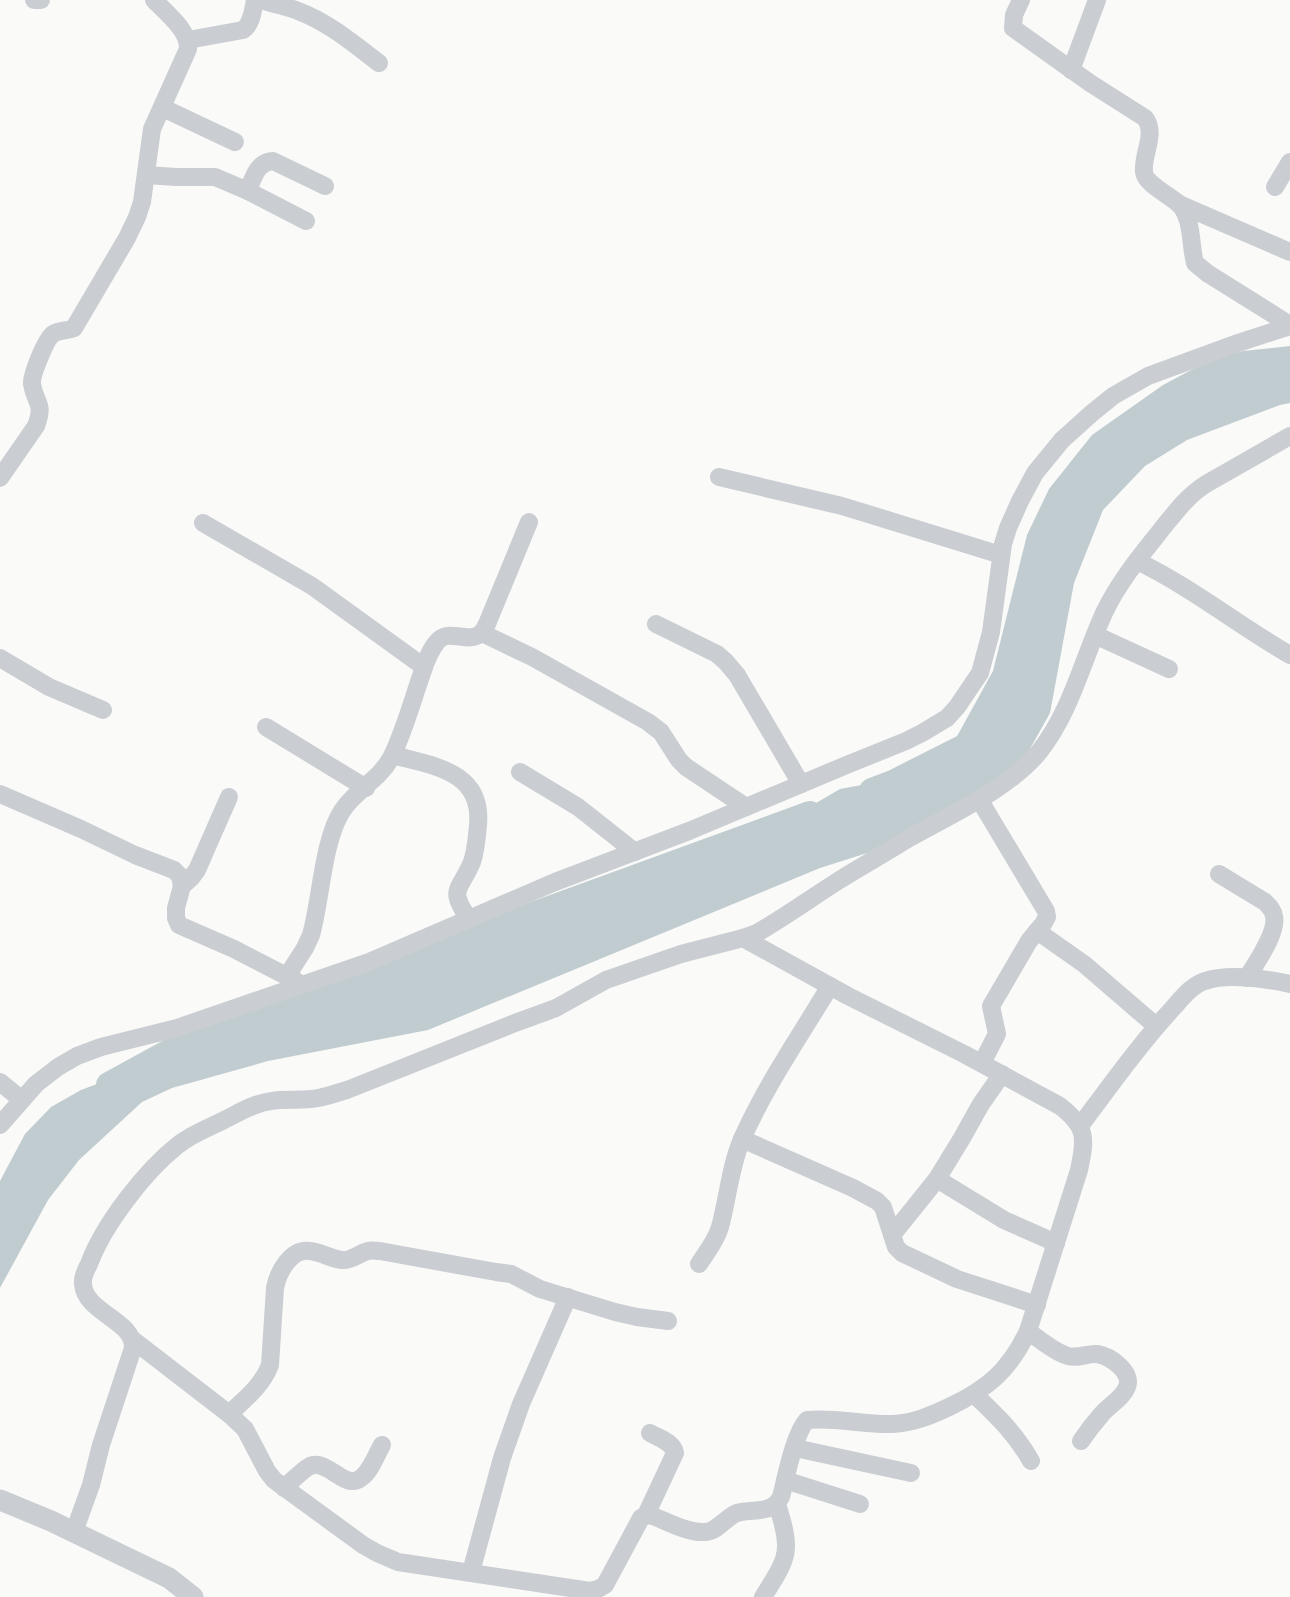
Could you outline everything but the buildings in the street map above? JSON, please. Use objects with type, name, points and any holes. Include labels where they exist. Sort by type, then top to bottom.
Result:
[{"type":"street","points":[[34,0],[41,0]]},
{"type":"street","points":[[0,478],[36,426],[40,408],[32,383],[33,375],[48,341],[52,334],[74,328],[127,238],[142,202],[152,129],[188,49],[188,40],[184,33],[154,0]]},
{"type":"street","points":[[188,40],[243,30],[250,22],[258,0],[299,11],[315,19],[347,38],[379,63]]},
{"type":"street","points":[[1021,0],[1014,15],[1013,28],[1145,118],[1150,133],[1144,173],[1147,179],[1179,204],[1290,252]]},
{"type":"street","points":[[1071,70],[1097,0]]},
{"type":"street","points":[[163,108],[235,142]]},
{"type":"street","points":[[248,191],[257,170],[267,161],[282,164],[325,186]]},
{"type":"street","points":[[1275,187],[1290,162]]},
{"type":"street","points":[[146,175],[215,177],[306,222]]},
{"type":"street","points":[[1179,204],[1189,224],[1195,263],[1207,274],[1290,326]]},
{"type":"street","points":[[0,1125],[46,1075],[77,1056],[101,1047],[177,1028],[295,980],[369,962],[555,882],[906,741],[947,718],[979,673],[987,652],[1001,555],[1008,528],[1035,472],[1062,440],[1113,396],[1148,376],[1290,326]]},
{"type":"street","points":[[650,1433],[670,1444],[675,1453],[646,1515],[641,1518],[605,1584],[598,1589],[545,1591],[471,1572],[398,1562],[363,1545],[274,1480],[245,1429],[133,1340],[91,1302],[82,1283],[84,1274],[109,1223],[141,1183],[180,1143],[253,1106],[284,1098],[323,1097],[347,1090],[541,1014],[606,980],[681,954],[757,933],[840,879],[979,799],[1021,770],[1049,738],[1114,593],[1184,502],[1194,491],[1290,436]]},
{"type":"street","points":[[719,477],[842,506],[1001,555]]},
{"type":"street","points":[[295,980],[315,919],[337,820],[343,809],[385,768],[393,755],[435,643],[442,636],[476,637],[482,633],[529,522]]},
{"type":"street","points":[[203,523],[312,586],[424,667]]},
{"type":"street","points":[[1138,561],[1165,574],[1290,655]]},
{"type":"street","points":[[656,624],[717,654],[726,662],[737,675],[801,784]]},
{"type":"street","points":[[482,633],[532,657],[648,722],[661,732],[679,760],[746,807]]},
{"type":"street","points":[[1095,635],[1169,669]]},
{"type":"street","points":[[0,658],[49,687],[103,710]]},
{"type":"street","points":[[266,727],[366,788]]},
{"type":"street","points":[[393,755],[455,774],[472,792],[479,815],[474,856],[456,897],[469,920]]},
{"type":"street","points":[[520,772],[578,807],[635,852]]},
{"type":"street","points":[[0,794],[174,870],[180,876],[182,886],[176,908],[179,925],[295,980]]},
{"type":"street","points":[[182,886],[197,870],[229,797]]},
{"type":"street","points":[[979,799],[1046,911],[1047,917],[1029,941],[991,1006],[997,1034],[982,1063]]},
{"type":"street","points":[[1219,874],[1265,902],[1275,918],[1270,936],[1247,978]]},
{"type":"street","points":[[1037,932],[1084,964],[1156,1026]]},
{"type":"street","points":[[646,1515],[701,1533],[710,1532],[740,1512],[772,1508],[777,1504],[794,1448],[807,1420],[892,1424],[911,1422],[975,1395],[1003,1369],[1021,1346],[1028,1331],[1083,1150],[1080,1126],[1074,1116],[1060,1106],[743,938]]},
{"type":"street","points":[[1080,1126],[1156,1026],[1191,989],[1208,980],[1230,978],[1273,980],[1290,984]]},
{"type":"street","points":[[699,1264],[720,1229],[735,1158],[742,1139],[779,1070],[831,986]]},
{"type":"street","points":[[892,1235],[937,1180],[981,1104],[1002,1074]]},
{"type":"street","points":[[0,1082],[22,1100]]},
{"type":"street","points":[[742,1139],[877,1200],[883,1207],[896,1247],[902,1252],[942,1273],[1037,1305]]},
{"type":"street","points":[[937,1180],[1004,1220],[1056,1243]]},
{"type":"street","points":[[229,1414],[266,1376],[270,1365],[278,1275],[284,1265],[303,1250],[343,1260],[369,1250],[380,1251],[511,1275],[540,1289],[637,1317],[668,1321]]},
{"type":"street","points":[[471,1572],[502,1458],[521,1404],[568,1297]]},
{"type":"street","points":[[1028,1331],[1065,1355],[1104,1356],[1126,1373],[1128,1386],[1124,1393],[1101,1414],[1081,1441]]},
{"type":"street","points":[[74,1532],[92,1485],[104,1434],[133,1348],[133,1340]]},
{"type":"street","points":[[975,1395],[1005,1423],[1031,1461]]},
{"type":"street","points":[[284,1488],[311,1465],[317,1465],[347,1480],[359,1480],[382,1445]]},
{"type":"street","points":[[794,1448],[911,1473]]},
{"type":"street","points":[[785,1480],[860,1504]]},
{"type":"street","points":[[0,1500],[169,1578],[193,1597]]},
{"type":"street","points":[[763,1597],[785,1558],[786,1532],[777,1504]]},
{"type":"shaded area","points":[[1290,346],[1290,403],[1187,440],[1145,466],[1103,510],[1074,583],[1050,713],[1026,756],[1001,778],[883,848],[820,868],[428,1030],[268,1061],[172,1088],[142,1102],[79,1160],[48,1200],[0,1288],[0,1181],[25,1134],[51,1107],[81,1090],[765,833],[840,789],[926,773],[951,747],[993,671],[1027,535],[1049,489],[1092,435],[1163,385],[1210,360],[1243,351]]},
{"type":"waterway","points":[[872,791],[970,744]]},
{"type":"waterway","points":[[109,1085],[195,1038],[810,814]]}]
